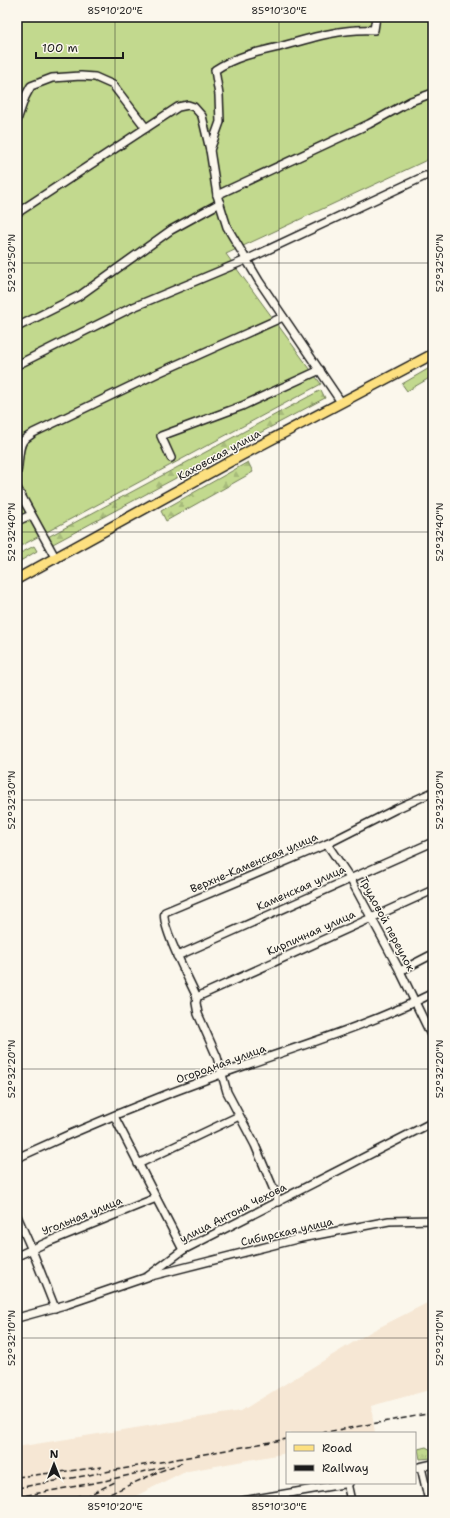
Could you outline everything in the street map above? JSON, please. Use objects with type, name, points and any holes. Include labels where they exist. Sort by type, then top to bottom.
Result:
[{"type":"main road","name":"Каховская улица","points":[[17,579],[56,559],[242,455],[433,354]]},
{"type":"street","points":[[210,150],[220,122],[216,70],[242,56],[324,35],[359,29],[374,30],[376,17]]},
{"type":"street","points":[[17,120],[24,97],[31,86],[52,78],[81,76],[95,77],[113,85],[146,128]]},
{"type":"street","points":[[217,195],[369,124],[411,101],[433,93]]},
{"type":"street","points":[[17,213],[178,107],[188,105],[194,107],[202,116],[210,150],[217,195],[227,227],[246,260],[283,317],[341,402]]},
{"type":"street","points":[[17,365],[131,308],[246,260],[425,176]]},
{"type":"street","points":[[17,327],[79,296],[171,230],[220,203]]},
{"type":"street","points":[[17,472],[20,450],[23,441],[33,433],[158,373],[283,317]]},
{"type":"street","points":[[171,458],[161,436],[242,406],[320,370]]},
{"type":"street","points":[[17,488],[56,559]]},
{"type":"street","points":[[17,521],[31,515]]},
{"type":"street","name":"Верхне-Каменская улица","points":[[197,996],[184,972],[164,918],[165,912],[327,844],[433,792]]},
{"type":"street","name":"Каменская улица","points":[[178,956],[433,842]]},
{"type":"street","name":"Трудовой переулок","points":[[327,844],[350,878],[372,918],[433,1039]]},
{"type":"street","name":"Кирпичная улица","points":[[197,996],[433,890]]},
{"type":"street","points":[[400,971],[433,954]]},
{"type":"street","name":"Огородная улица","points":[[17,1158],[114,1116],[221,1074],[321,1039],[415,1002],[433,993]]},
{"type":"street","points":[[197,996],[196,1003],[198,1014],[217,1057],[227,1092],[238,1116],[255,1145],[279,1202]]},
{"type":"street","points":[[114,1116],[183,1250]]},
{"type":"street","points":[[138,1164],[238,1116]]},
{"type":"street","name":"улица Антона Чехова","points":[[17,1318],[55,1308],[147,1278],[183,1250],[433,1122]]},
{"type":"street","name":"Угольная улица","points":[[17,1256],[156,1198]]},
{"type":"street","points":[[17,1216],[55,1308]]},
{"type":"street","name":"Сибирская улица","points":[[147,1278],[301,1238],[388,1221],[433,1220]]},
{"type":"street","points":[[429,1501],[418,1468],[433,1464]]},
{"type":"street","points":[[243,1501],[342,1484]]},
{"type":"street","points":[[348,1484],[351,1501]]},
{"type":"shaded area","points":[[433,1300],[433,1389],[371,1406],[375,1432],[286,1432],[286,1453],[183,1472],[126,1501],[17,1501],[17,1447],[241,1411],[372,1331]]},
{"type":"green space","points":[[17,17],[433,17],[433,135],[429,159],[226,254],[321,384],[17,548]]},
{"type":"green space","points":[[433,366],[433,376],[407,391],[402,384]]},
{"type":"green space","points":[[321,390],[325,398],[51,545],[46,538]]},
{"type":"green space","points":[[248,462],[253,472],[166,521],[161,511]]},
{"type":"green space","points":[[34,546],[37,551],[17,563],[17,555]]},
{"type":"green space","points":[[426,1447],[431,1450],[432,1458],[420,1459],[418,1449]]},
{"type":"railway","points":[[327,1432],[433,1413]]},
{"type":"railway","points":[[17,1488],[286,1439]]},
{"type":"railway","points":[[94,1501],[184,1462]]},
{"type":"railway","points":[[17,1497],[104,1481],[168,1466]]},
{"type":"railway","points":[[17,1477],[102,1467]]},
{"type":"railway","points":[[77,1501],[117,1481]]},
{"type":"railway","points":[[66,1501],[81,1495]]},
{"type":"railway","points":[[110,1501],[117,1495]]},
{"type":"railway","points":[[33,1501],[48,1497]]}]
